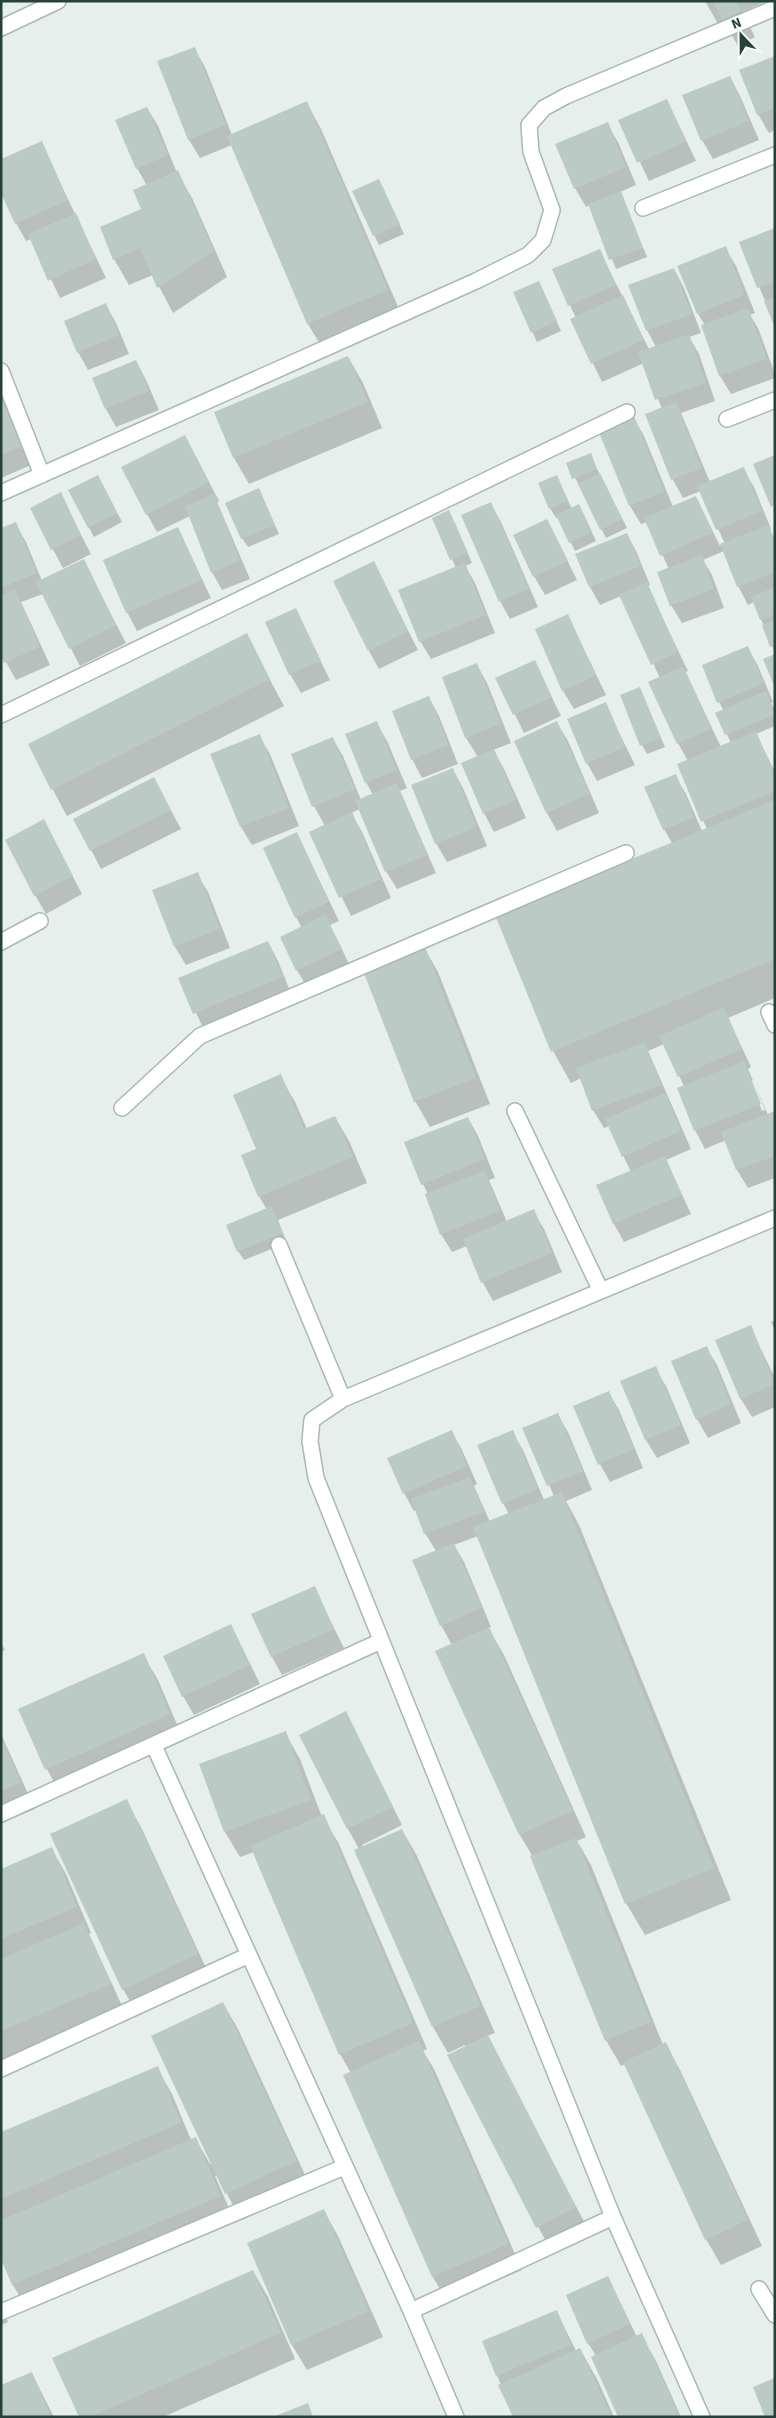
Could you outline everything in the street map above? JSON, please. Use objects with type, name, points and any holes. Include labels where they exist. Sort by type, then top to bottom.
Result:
[{"type":"street","points":[[1,28],[58,1]]},
{"type":"street","points":[[1,494],[476,281],[528,255],[543,240],[552,210],[531,152],[529,124],[544,108],[566,96],[775,8]]},
{"type":"street","points":[[643,208],[775,155]]},
{"type":"street","points":[[1,371],[42,476]]},
{"type":"street","points":[[727,419],[775,400]]},
{"type":"street","points":[[1,716],[627,412]]},
{"type":"street","points":[[122,1108],[200,1036],[626,853]]},
{"type":"street","points":[[1,942],[40,921]]},
{"type":"street","points":[[515,1110],[601,1291]]},
{"type":"street","points":[[702,2417],[614,2217],[381,1641],[316,1478],[310,1441],[312,1420],[343,1399],[775,1218]]},
{"type":"street","points":[[279,1245],[343,1399]]},
{"type":"street","points":[[1,1814],[154,1746],[381,1641]]},
{"type":"street","points":[[154,1746],[344,2168],[411,2311],[456,2417]]},
{"type":"street","points":[[1,2069],[249,1955]]},
{"type":"street","points":[[2,2308],[344,2168]]},
{"type":"street","points":[[411,2311],[614,2217]]},
{"type":"street","points":[[759,2289],[775,2315]]},
{"type":"building","points":[[713,1],[736,1],[741,11],[722,20]]},
{"type":"building","points":[[195,47],[226,125],[188,140],[157,61]]},
{"type":"building","points":[[775,56],[775,108],[757,115],[739,70]]},
{"type":"building","points":[[730,76],[749,121],[701,141],[682,95]]},
{"type":"building","points":[[667,99],[686,142],[637,163],[618,120]]},
{"type":"building","points":[[307,101],[388,290],[307,324],[227,136]]},
{"type":"building","points":[[147,107],[168,155],[136,169],[115,120]]},
{"type":"building","points":[[608,122],[626,167],[574,189],[555,144]]},
{"type":"building","points":[[42,141],[68,200],[15,224],[1,193],[1,159]]},
{"type":"building","points":[[178,170],[214,251],[157,288],[140,248],[113,260],[100,227],[141,209],[133,190]]},
{"type":"building","points":[[379,179],[400,224],[373,236],[352,191]]},
{"type":"building","points":[[621,191],[643,248],[609,260],[588,204]]},
{"type":"building","points":[[76,213],[96,259],[48,281],[28,234]]},
{"type":"building","points":[[775,228],[775,282],[757,288],[739,242]]},
{"type":"building","points":[[726,246],[745,295],[697,314],[677,266]]},
{"type":"building","points":[[600,249],[616,285],[568,306],[552,269]]},
{"type":"building","points":[[674,268],[692,314],[646,331],[628,285]]},
{"type":"building","points":[[539,281],[557,321],[531,333],[513,292]]},
{"type":"building","points":[[623,295],[644,340],[591,364],[570,319]]},
{"type":"building","points":[[775,297],[775,328],[764,301]]},
{"type":"building","points":[[106,303],[119,335],[77,353],[64,321]]},
{"type":"building","points":[[748,308],[767,359],[719,376],[701,325]]},
{"type":"building","points":[[689,334],[706,383],[655,400],[638,352]]},
{"type":"building","points":[[348,356],[368,402],[233,458],[214,412]]},
{"type":"building","points":[[136,360],[149,391],[105,409],[92,378]]},
{"type":"building","points":[[8,398],[28,444],[1,455],[1,401]]},
{"type":"building","points":[[676,402],[702,468],[671,480],[645,414]]},
{"type":"building","points":[[634,416],[664,492],[629,506],[598,430]]},
{"type":"building","points":[[185,435],[209,482],[146,515],[121,467]]},
{"type":"building","points":[[591,453],[597,469],[572,479],[566,463]]},
{"type":"building","points":[[775,455],[775,505],[771,507],[753,464]]},
{"type":"building","points":[[744,467],[762,511],[716,530],[697,486]]},
{"type":"building","points":[[600,473],[622,519],[600,530],[578,484]]},
{"type":"building","points":[[98,475],[117,513],[88,528],[68,490]]},
{"type":"building","points":[[557,475],[568,501],[549,509],[538,483]]},
{"type":"building","points":[[259,488],[275,525],[241,539],[225,503]]},
{"type":"building","points":[[61,492],[81,535],[51,550],[30,508]]},
{"type":"building","points":[[214,494],[240,561],[211,573],[185,506]]},
{"type":"building","points":[[696,496],[713,533],[660,556],[644,518]]},
{"type":"building","points":[[491,502],[529,589],[499,602],[461,515]]},
{"type":"building","points":[[579,504],[592,532],[569,543],[556,515]]},
{"type":"building","points":[[449,510],[468,553],[450,560],[432,518]]},
{"type":"building","points":[[547,519],[568,561],[533,577],[513,535]]},
{"type":"building","points":[[16,522],[37,573],[1,588],[1,528]]},
{"type":"building","points":[[768,525],[775,541],[775,572],[737,587],[720,544]]},
{"type":"building","points":[[178,527],[202,580],[126,613],[103,560]]},
{"type":"building","points":[[627,533],[641,566],[589,587],[575,554]]},
{"type":"building","points":[[702,555],[714,589],[670,606],[657,572]]},
{"type":"building","points":[[84,559],[116,625],[69,649],[36,582]]},
{"type":"building","points":[[374,561],[408,631],[368,651],[333,581]]},
{"type":"building","points":[[465,563],[486,615],[419,642],[398,590]]},
{"type":"building","points":[[647,582],[678,652],[651,665],[619,595]]},
{"type":"building","points":[[775,587],[775,614],[760,620],[751,597]]},
{"type":"building","points":[[15,589],[40,647],[4,663],[1,656],[1,596]]},
{"type":"building","points":[[296,608],[321,661],[289,675],[265,622]]},
{"type":"building","points":[[568,614],[596,676],[562,691],[535,629]]},
{"type":"building","points":[[775,620],[775,645],[770,647],[762,625]]},
{"type":"building","points":[[247,633],[270,679],[51,790],[28,744]]},
{"type":"building","points":[[748,646],[764,683],[717,703],[702,665]]},
{"type":"building","points":[[775,654],[775,688],[763,659]]},
{"type":"building","points":[[535,660],[552,697],[513,715],[495,678]]},
{"type":"building","points":[[477,663],[501,724],[465,738],[442,677]]},
{"type":"building","points":[[683,666],[712,728],[677,744],[648,682]]},
{"type":"building","points":[[640,687],[661,738],[640,746],[620,695]]},
{"type":"building","points":[[766,691],[775,715],[725,735],[715,713]]},
{"type":"building","points":[[429,696],[449,745],[411,760],[392,711]]},
{"type":"building","points":[[606,702],[625,747],[586,764],[567,719]]},
{"type":"building","points":[[377,721],[397,770],[365,783],[345,734]]},
{"type":"building","points":[[557,721],[590,794],[546,813],[514,741]]},
{"type":"building","points":[[756,731],[775,776],[775,791],[701,822],[677,764]]},
{"type":"building","points":[[260,734],[289,808],[240,827],[210,754]]},
{"type":"building","points":[[333,737],[355,789],[312,807],[291,754]]},
{"type":"building","points":[[494,749],[516,800],[483,814],[461,763]]},
{"type":"building","points":[[453,768],[477,827],[435,844],[411,785]]},
{"type":"building","points":[[676,774],[694,817],[663,830],[644,787]]},
{"type":"building","points":[[154,777],[171,810],[90,851],[73,819]]},
{"type":"building","points":[[397,783],[427,855],[385,872],[355,801]]},
{"type":"building","points":[[775,800],[775,959],[551,1052],[495,915]]},
{"type":"building","points":[[352,812],[381,879],[339,898],[309,832]]},
{"type":"building","points":[[44,819],[73,876],[34,896],[5,840]]},
{"type":"building","points":[[297,832],[329,902],[295,918],[263,848]]},
{"type":"building","points":[[198,872],[220,929],[174,947],[152,890]]},
{"type":"building","points":[[325,915],[342,949],[296,971],[280,937]]},
{"type":"building","points":[[268,941],[283,977],[193,1014],[178,978]]},
{"type":"building","points":[[424,944],[476,1078],[414,1102],[362,968]]},
{"type":"building","points":[[724,1007],[742,1049],[678,1077],[659,1036]]},
{"type":"building","points":[[645,1042],[661,1085],[592,1111],[576,1068]]},
{"type":"building","points":[[744,1061],[761,1104],[694,1131],[677,1088]]},
{"type":"building","points":[[281,1074],[304,1129],[335,1116],[353,1157],[258,1197],[241,1155],[256,1149],[233,1095]]},
{"type":"building","points":[[665,1093],[681,1131],[622,1157],[605,1119]]},
{"type":"building","points":[[775,1111],[775,1156],[736,1170],[721,1132]]},
{"type":"building","points":[[468,1117],[485,1159],[421,1185],[404,1142]]},
{"type":"building","points":[[665,1156],[682,1195],[613,1224],[596,1185]]},
{"type":"building","points":[[485,1171],[500,1211],[440,1235],[425,1194]]},
{"type":"building","points":[[272,1206],[283,1233],[237,1252],[226,1225]]},
{"type":"building","points":[[534,1209],[552,1253],[481,1283],[463,1239]]},
{"type":"building","points":[[751,1325],[775,1384],[740,1399],[715,1340]]},
{"type":"building","points":[[707,1346],[731,1404],[696,1420],[671,1361]]},
{"type":"building","points":[[656,1366],[681,1425],[645,1440],[620,1381]]},
{"type":"building","points":[[609,1391],[634,1449],[598,1465],[573,1406]]},
{"type":"building","points":[[558,1413],[583,1471],[547,1486],[522,1428]]},
{"type":"building","points":[[452,1430],[467,1466],[403,1494],[387,1458]]},
{"type":"building","points":[[513,1430],[538,1489],[502,1504],[477,1445]]},
{"type":"building","points":[[470,1477],[484,1512],[424,1534],[411,1499]]},
{"type":"building","points":[[562,1492],[714,1868],[625,1904],[473,1527]]},
{"type":"building","points":[[454,1543],[482,1608],[440,1626],[412,1560]]},
{"type":"building","points":[[315,1586],[334,1629],[271,1657],[251,1614]]},
{"type":"building","points":[[231,1624],[250,1665],[182,1697],[163,1656]]},
{"type":"building","points":[[489,1627],[573,1811],[519,1835],[435,1651]]},
{"type":"building","points":[[144,1653],[170,1714],[45,1770],[18,1709]]},
{"type":"building","points":[[346,1711],[393,1807],[347,1829],[299,1735]]},
{"type":"building","points":[[286,1731],[311,1800],[224,1832],[199,1764]]},
{"type":"building","points":[[1,1737],[21,1783],[1,1791]]},
{"type":"building","points":[[127,1799],[198,1954],[122,1990],[50,1834]]},
{"type":"building","points":[[324,1814],[413,2023],[339,2055],[250,1846]]},
{"type":"building","points":[[402,1829],[481,2006],[432,2027],[354,1850]]},
{"type":"building","points":[[576,1838],[651,2022],[605,2041],[530,1856]]},
{"type":"building","points":[[52,1847],[77,1907],[1,1939],[1,1869]]},
{"type":"building","points":[[84,1923],[111,1984],[1,2031],[1,1959]]},
{"type":"building","points":[[223,2002],[297,2161],[225,2194],[151,2036]]},
{"type":"building","points":[[488,2035],[576,2207],[536,2228],[447,2055]]},
{"type":"building","points":[[419,2041],[508,2244],[432,2277],[343,2075]]},
{"type":"building","points":[[666,2042],[748,2220],[705,2240],[623,2062]]},
{"type":"building","points":[[158,2066],[181,2123],[1,2199],[1,2132]]},
{"type":"building","points":[[196,2137],[221,2196],[12,2285],[1,2259],[1,2220]]},
{"type":"building","points":[[324,2209],[369,2311],[291,2345],[247,2243]]},
{"type":"building","points":[[253,2270],[281,2333],[90,2417],[79,2417],[52,2358]]},
{"type":"building","points":[[608,2276],[630,2324],[587,2344],[566,2295]]},
{"type":"building","points":[[557,2310],[571,2345],[496,2376],[482,2341]]},
{"type":"building","points":[[642,2333],[680,2417],[618,2417],[591,2357]]},
{"type":"building","points":[[580,2348],[612,2417],[513,2417],[498,2385]]},
{"type":"building","points":[[32,2372],[51,2417],[1,2417],[1,2385]]},
{"type":"building","points":[[775,2378],[775,2417],[765,2417],[753,2387]]},
{"type":"building","points":[[308,2403],[313,2417],[273,2417]]}]
